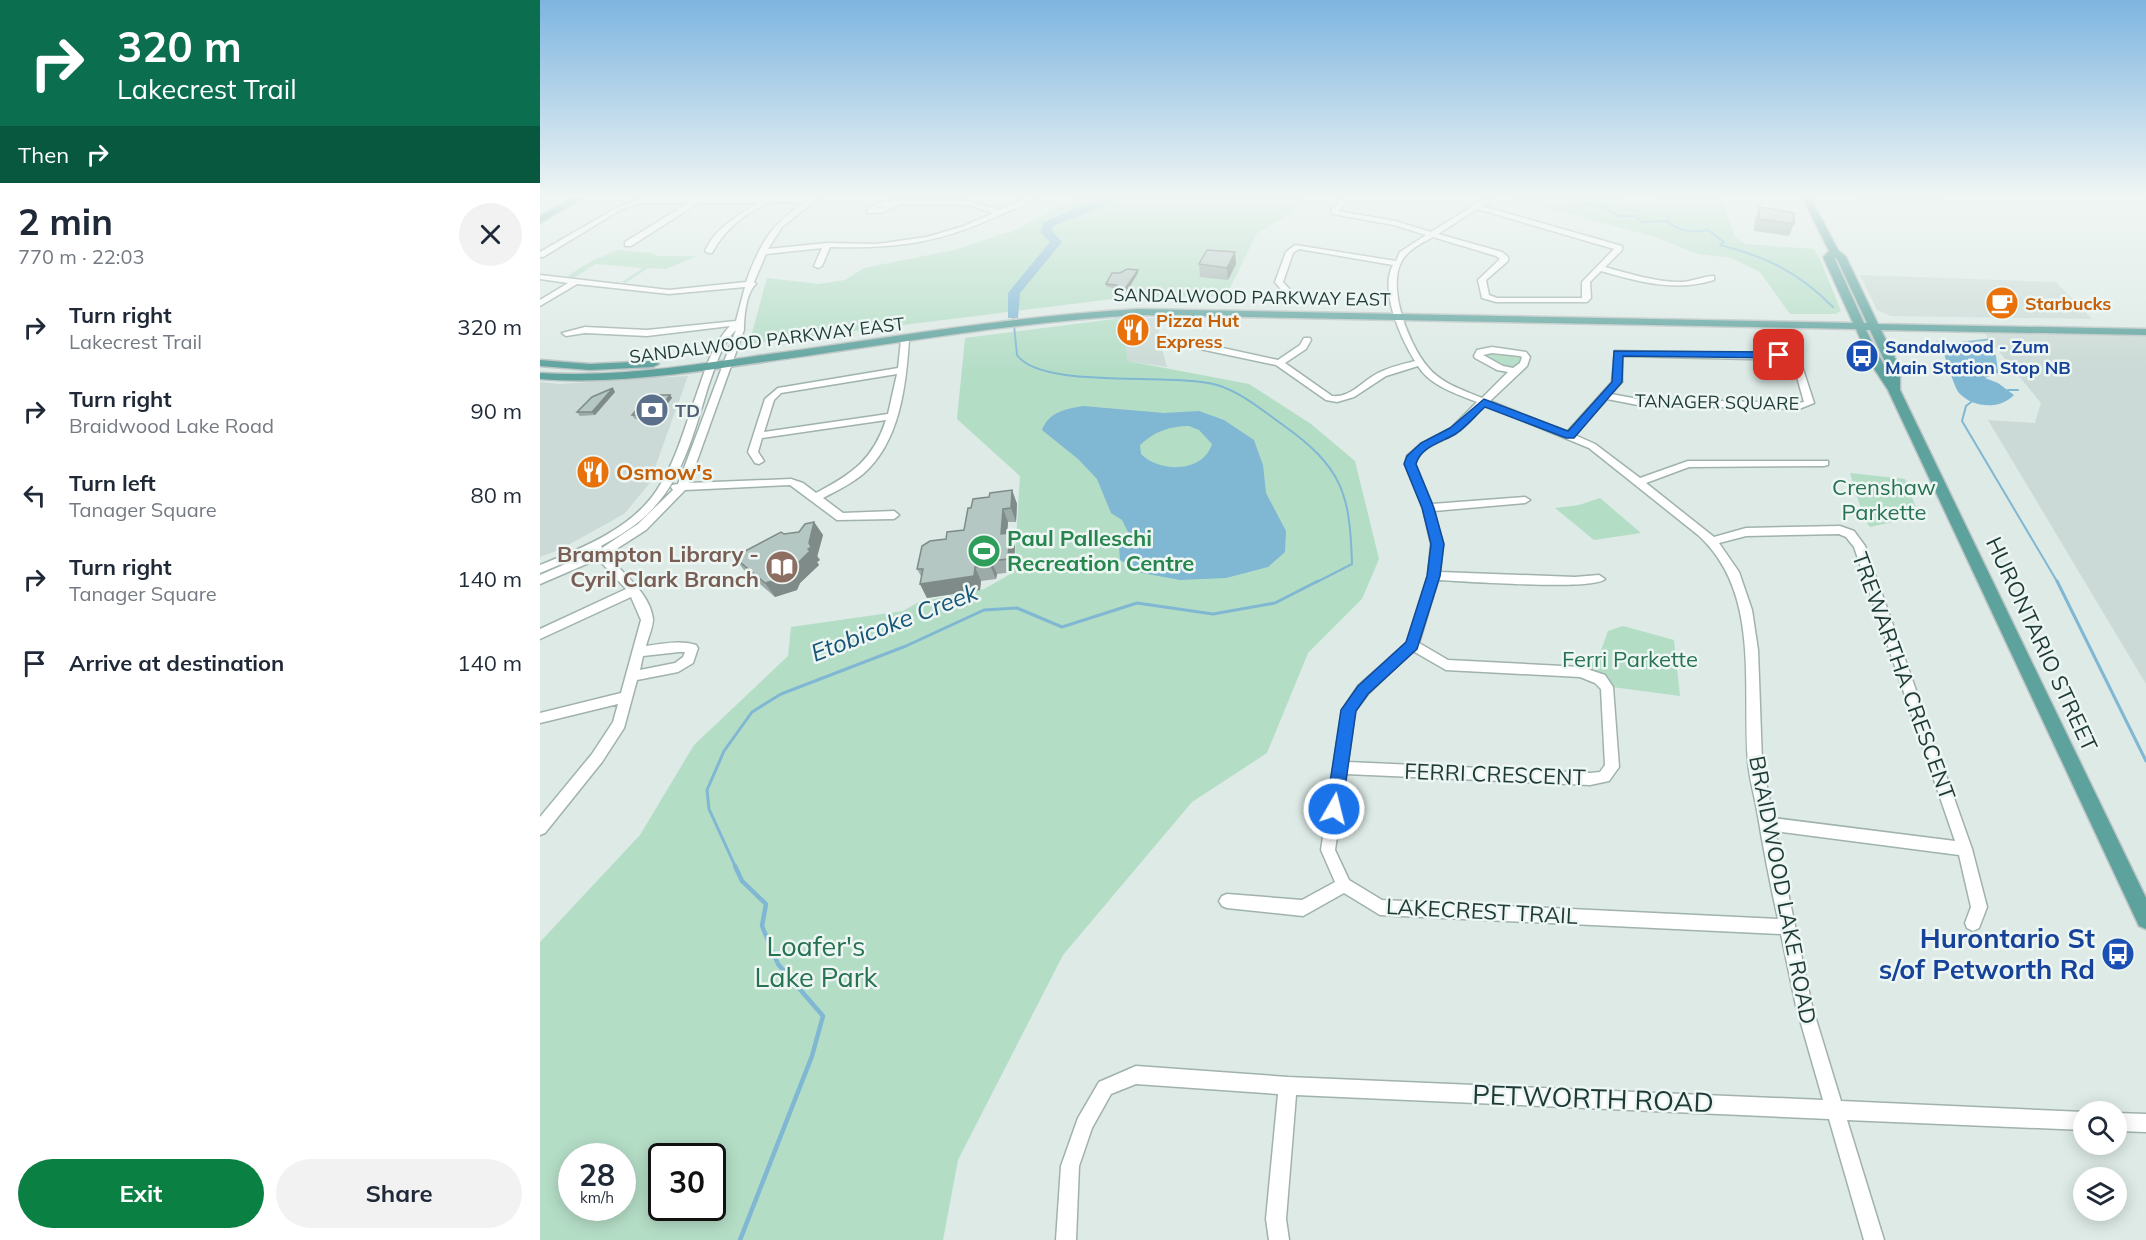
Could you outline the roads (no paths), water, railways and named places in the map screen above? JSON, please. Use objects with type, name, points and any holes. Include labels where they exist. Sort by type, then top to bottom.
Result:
[{"type":"main road","name":"HURONTARIO STREET","points":[[1831,255],[1828,257],[1877,364],[1894,390],[2146,919]]},
{"type":"main road","name":"HURONTARIO STREET","points":[[1838,255],[1894,368],[1894,390]]},
{"type":"main road","name":"SANDALWOOD PARKWAY EAST","points":[[728,359],[905,340],[1023,319],[1139,312],[1397,314],[1872,323]]},
{"type":"main road","name":"SANDALWOOD PARKWAY EAST","points":[[540,376],[621,377],[713,361],[1004,322]]},
{"type":"main road","points":[[1872,323],[2146,326]]},
{"type":"main road","points":[[1872,323],[2146,332]]},
{"type":"main road","name":"SANDALWOOD PARKWAY EAST","points":[[540,363],[590,367],[713,361]]},
{"type":"street","points":[[540,569],[597,549],[643,511],[664,488],[713,361],[727,331],[738,323],[762,255]]},
{"type":"street","points":[[818,267],[823,255]]},
{"type":"street","points":[[1287,291],[1279,282],[1289,255]]},
{"type":"street","points":[[1347,255],[1397,263],[1402,255]]},
{"type":"street","points":[[1497,255],[1504,257],[1505,260],[1492,268],[1482,280],[1485,296],[1488,298],[1584,300],[1587,298],[1586,282],[1612,255]]},
{"type":"street","name":"BRAIDWOOD LAKE ROAD","points":[[1397,263],[1393,290],[1397,314],[1419,363],[1433,378],[1448,387],[1570,435],[1592,446],[1712,541],[1733,572],[1746,610],[1752,650],[1755,762],[1804,1006],[1874,1240]]},
{"type":"street","points":[[1600,268],[1654,282],[1698,283],[1711,278]]},
{"type":"street","points":[[540,277],[669,292],[752,284]]},
{"type":"street","points":[[540,304],[574,282]]},
{"type":"street","points":[[566,333],[585,330],[647,333],[738,323]]},
{"type":"street","points":[[540,580],[642,527],[682,487],[740,330],[738,323]]},
{"type":"street","points":[[816,497],[861,470],[880,448],[902,385],[905,340]]},
{"type":"street","points":[[1279,363],[1303,347],[1307,340]]},
{"type":"street","points":[[1200,346],[1279,363],[1329,398],[1338,400],[1348,398],[1382,374],[1419,363]]},
{"type":"street","points":[[1227,901],[1303,908],[1344,885],[1328,850],[1348,710],[1363,690],[1412,645],[1434,576],[1437,544],[1428,508],[1410,464],[1412,456],[1425,445],[1454,430],[1524,364],[1526,357],[1523,354],[1492,350],[1480,352],[1478,356],[1500,368],[1515,371]]},
{"type":"street","name":"TANAGER SQUARE","points":[[1570,435],[1608,396],[1617,382],[1618,353],[1779,355],[1797,362],[1809,403],[1794,406],[1638,402],[1608,396]]},
{"type":"street","points":[[759,461],[753,452],[770,399],[778,391],[903,370]]},
{"type":"street","points":[[759,436],[891,416]]},
{"type":"street","points":[[692,420],[707,418]]},
{"type":"street","points":[[1640,482],[1688,464],[1824,463]]},
{"type":"street","points":[[664,488],[791,482],[816,497],[841,517],[894,515]]},
{"type":"street","points":[[1428,508],[1465,502],[1486,504],[1525,500]]},
{"type":"street","name":"TREWARTHA CRESCENT","points":[[1712,541],[1762,531],[1840,530],[1850,534],[1859,546],[1965,849],[1979,907],[1972,922]]},
{"type":"street","points":[[540,828],[597,758],[619,724],[647,620],[644,606],[634,590],[597,549]]},
{"type":"street","points":[[1434,576],[1575,581],[1599,579]]},
{"type":"street","points":[[540,634],[558,628],[634,590]]},
{"type":"street","name":"FERRI CRESCENT","points":[[1339,768],[1590,779],[1604,777],[1612,767],[1607,687],[1600,679],[1581,672],[1446,665],[1412,645]]},
{"type":"street","points":[[633,676],[678,667],[688,660],[692,648],[679,647],[640,652]]},
{"type":"street","points":[[540,718],[627,697]]},
{"type":"street","points":[[1768,824],[1965,849]]},
{"type":"street","name":"LAKECREST TRAIL","points":[[1344,885],[1380,907],[1788,927]]},
{"type":"street","name":"PETWORTH ROAD","points":[[1066,1240],[1070,1166],[1084,1124],[1105,1088],[1136,1075],[1288,1086],[2073,1121]]},
{"type":"street","points":[[1279,1240],[1276,1219],[1288,1086]]},
{"type":"street","points":[[2127,1122],[2146,1123]]},
{"type":"water","points":[[1956,344],[1974,344],[1993,350],[1998,373],[1985,378],[1998,383],[2014,395],[2001,403],[1986,405],[1972,402],[1959,393],[1942,349],[1947,346],[1955,347]]},
{"type":"water","points":[[1083,406],[1164,413],[1199,411],[1224,420],[1254,440],[1263,465],[1266,493],[1286,531],[1285,552],[1268,567],[1226,578],[1180,580],[1142,573],[1120,560],[1119,547],[1129,534],[1122,520],[1111,513],[1097,479],[1078,459],[1042,430],[1053,415]],"holes":[[[1189,426],[1199,430],[1212,444],[1207,454],[1191,465],[1180,467],[1159,465],[1141,454],[1140,445],[1162,431]]]},
{"type":"waterway","name":"Etobicoke Creek","points":[[1013,315],[1014,293],[1045,255]]},
{"type":"waterway","points":[[1753,255],[1794,275],[1833,307]]},
{"type":"waterway","name":"Etobicoke Creek","points":[[1013,315],[1017,355],[1031,366],[1052,373],[1079,376],[1197,381],[1217,385],[1252,402],[1303,440],[1318,454],[1339,484],[1349,518],[1351,539],[1352,564],[1315,583]]},
{"type":"waterway","points":[[1952,344],[1992,339]]},
{"type":"waterway","points":[[1937,342],[1957,349]]},
{"type":"waterway","points":[[2008,390],[2018,390]]},
{"type":"waterway","points":[[1975,399],[1966,406],[1962,421],[2058,583]]},
{"type":"waterway","name":"Etobicoke Creek","points":[[736,868],[709,809],[707,790],[724,751],[752,712],[781,694],[906,646],[984,610],[1017,608],[1062,627],[1137,603],[1213,614],[1275,603],[1318,581]]},
{"type":"waterway","points":[[2058,583],[2146,761]]},
{"type":"waterway","name":"Etobicoke Creek","points":[[735,866],[742,881],[766,904],[762,926],[778,964],[823,1016],[812,1056],[740,1240]]},
{"type":"place","name":"Starbucks","points":[[2002,303]]},
{"type":"place","name":"Pizza Hut Express","points":[[1133,330]]},
{"type":"place","name":"Sandalwood - Zum Main Station Stop NB","points":[[1862,356]]},
{"type":"place","name":"TD","points":[[652,410]]},
{"type":"place","name":"Osmow's","points":[[593,472]]},
{"type":"place","name":"Paul Palleschi Recreation Centre","points":[[984,551]]},
{"type":"place","name":"Brampton Library - Cyril Clark Branch","points":[[782,567]]},
{"type":"place","name":"Hurontario St s/of Petworth Rd","points":[[2118,954]]},
{"type":"park label","name":"Crenshaw Parkette","points":[[1884,500]]},
{"type":"park label","name":"Ferri Parkette","points":[[1630,659]]},
{"type":"park label","name":"Loafer's Lake Park","points":[[816,962]]}]
